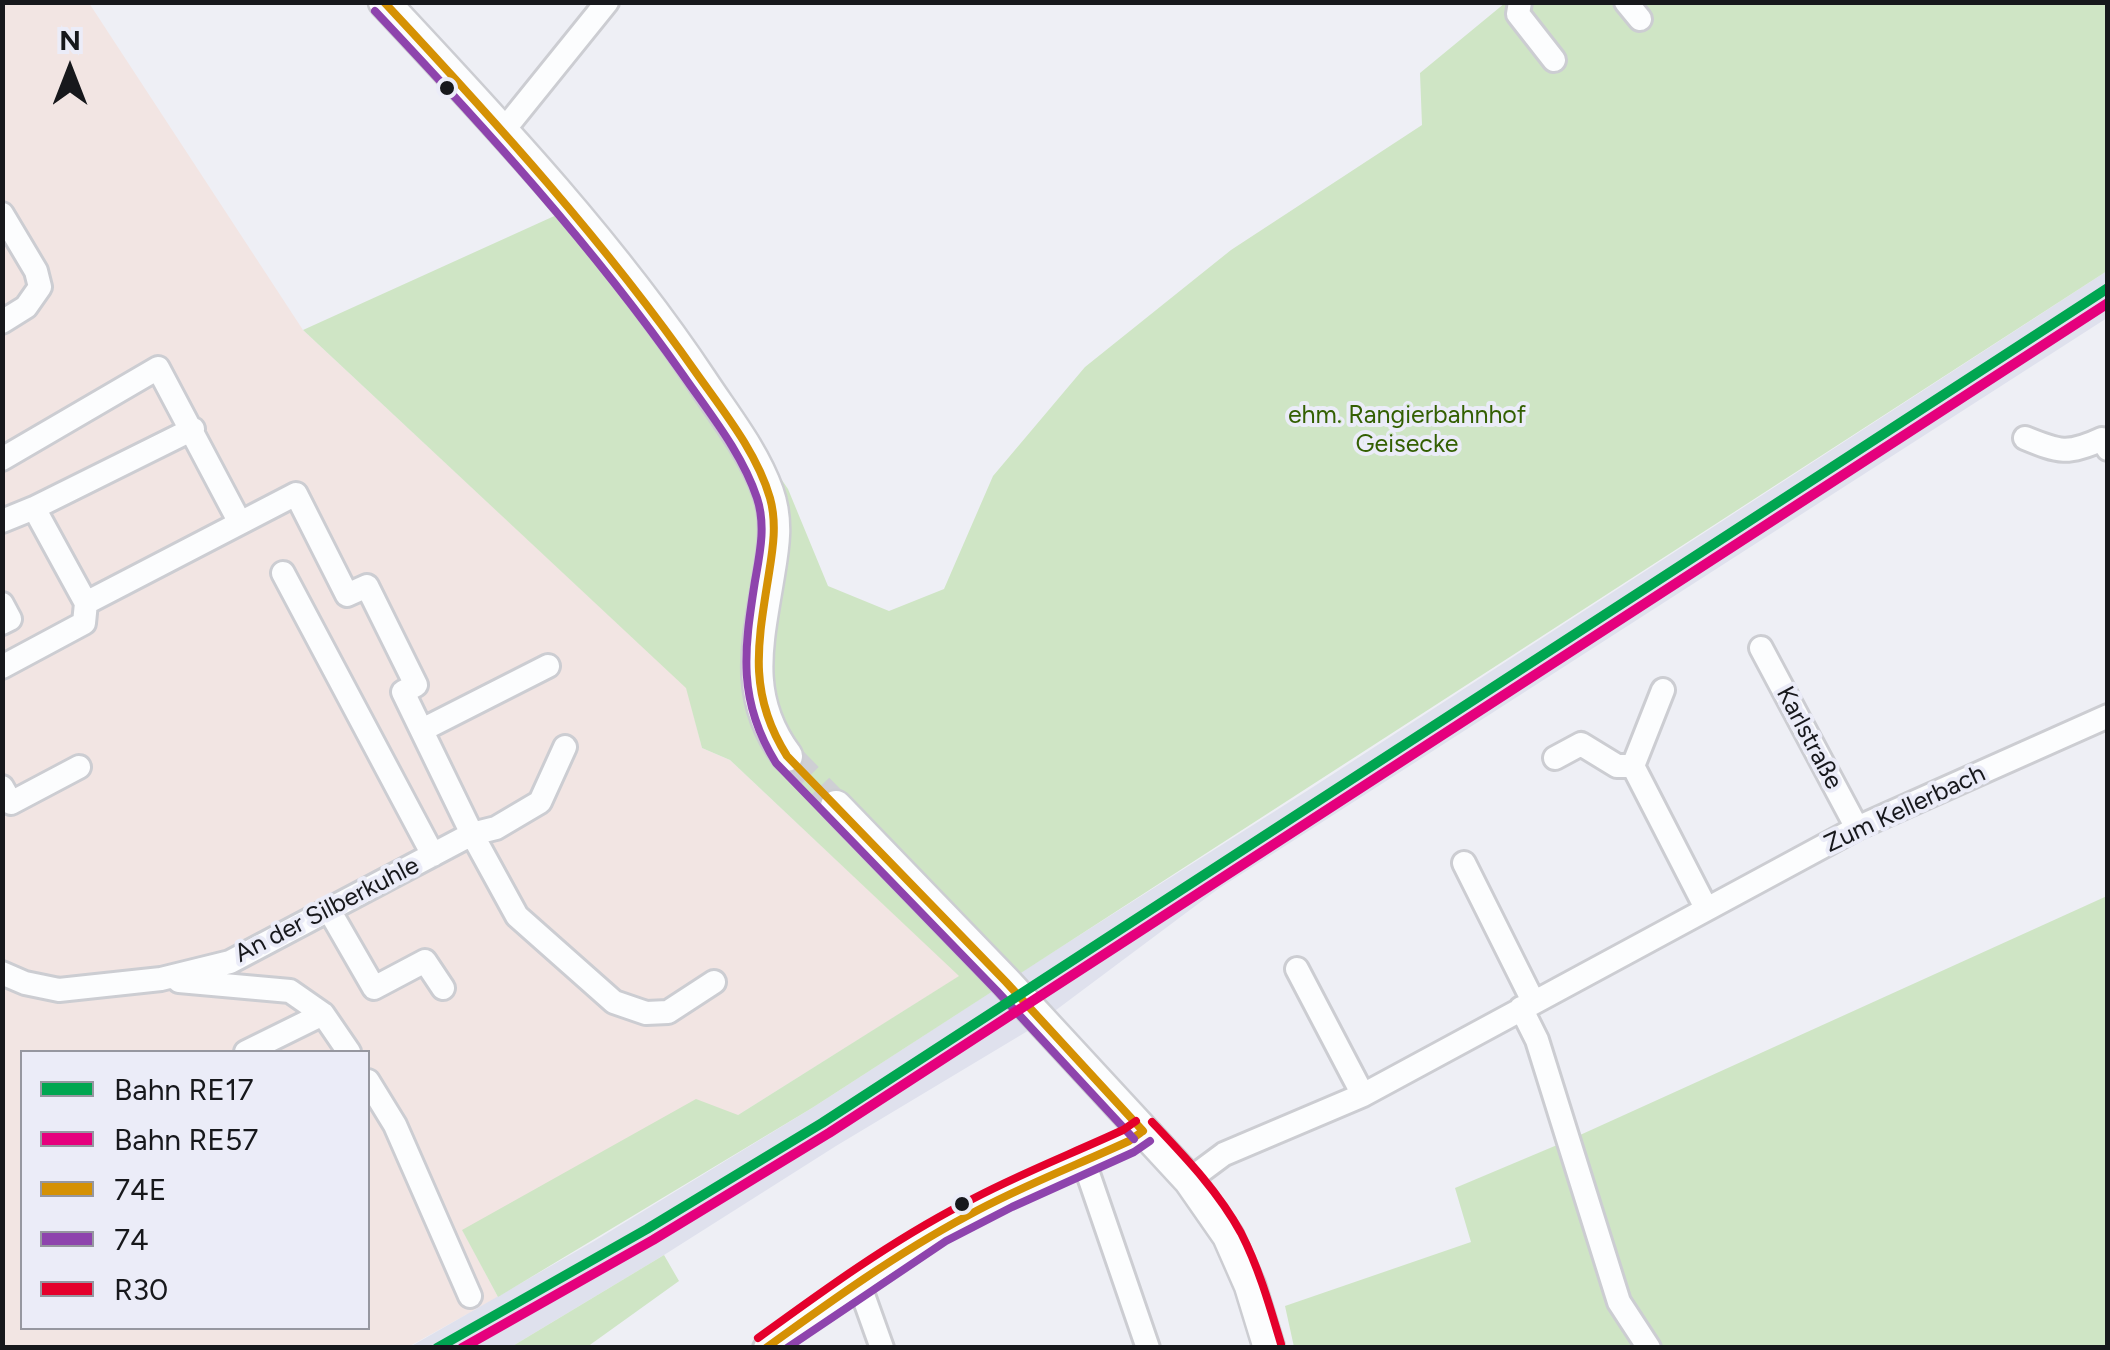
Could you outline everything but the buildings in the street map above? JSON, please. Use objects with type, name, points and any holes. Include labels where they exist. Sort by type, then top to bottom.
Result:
[{"type":"main road","points":[[384,2],[503,131],[633,285],[760,472],[775,529],[756,683],[764,719],[787,756]]},
{"type":"main road","points":[[836,806],[1189,1180],[1228,1236],[1250,1286],[1269,1348]]},
{"type":"street","points":[[503,131],[607,2]]},
{"type":"street","points":[[1520,2],[1518,14],[1554,60]]},
{"type":"street","points":[[2,214],[36,271],[40,287],[26,307],[2,322]]},
{"type":"street","points":[[2,459],[158,368],[239,522]]},
{"type":"street","points":[[2,521],[192,429]]},
{"type":"street","points":[[2025,438],[2048,448],[2077,451],[2105,444]]},
{"type":"street","points":[[86,602],[296,494],[346,595],[367,586],[416,686],[404,692],[516,916],[614,1002],[646,1013],[668,1012],[714,982]]},
{"type":"street","points":[[2,667],[84,623],[86,602],[34,508]]},
{"type":"street","points":[[283,573],[433,855]]},
{"type":"street","points":[[2,604],[10,620],[2,623]]},
{"type":"street","name":"Karlstraße","points":[[1761,648],[1857,828]]},
{"type":"street","points":[[422,730],[548,666]]},
{"type":"street","points":[[1663,690],[1632,766],[1706,908]]},
{"type":"street","name":"Zum Kellerbach","points":[[1189,1180],[1224,1154],[1363,1095],[1857,828],[2108,716]]},
{"type":"street","points":[[1555,758],[1581,744],[1617,766],[1632,766]]},
{"type":"street","name":"An der Silberkuhle","points":[[2,973],[58,990],[160,979],[230,962],[540,802],[565,748]]},
{"type":"street","points":[[2,787],[11,803],[79,767]]},
{"type":"street","points":[[1464,862],[1527,1004],[1619,1302],[1649,1348]]},
{"type":"street","points":[[328,910],[374,988],[425,960],[443,988]]},
{"type":"street","points":[[1297,969],[1363,1095]]},
{"type":"street","points":[[160,979],[290,990],[324,1014],[349,1050]]},
{"type":"street","points":[[250,1050],[324,1014]]},
{"type":"street","points":[[370,1084],[394,1126],[470,1296]]},
{"type":"street","points":[[765,1348],[858,1280],[965,1216],[1143,1131]]},
{"type":"street","points":[[1083,1159],[1148,1348]]},
{"type":"street","points":[[858,1280],[882,1348]]},
{"type":"shaded area","points":[[3,3],[89,3],[303,330],[687,688],[702,748],[730,760],[960,976],[738,1115],[463,1231],[498,1297],[408,1347],[3,1348]]},
{"type":"shaded area","points":[[2107,271],[2107,318],[1218,889],[1048,1016],[1012,978],[1313,787]]},
{"type":"shaded area","points":[[994,990],[1031,1029],[664,1255],[511,1347],[408,1348],[596,1240],[812,1108]]},
{"type":"green space","name":"ehm. Rangierbahnhof Geisecke","points":[[1505,3],[2107,3],[2107,271],[812,1108],[498,1297],[462,1230],[696,1099],[738,1115],[959,976],[730,760],[702,748],[686,688],[303,330],[583,203],[639,270],[788,489],[828,586],[889,611],[944,589],[993,476],[1085,367],[1231,250],[1422,125],[1420,73]]},
{"type":"green space","points":[[2107,896],[2107,1347],[1294,1347],[1285,1306],[1471,1242],[1455,1188]]},
{"type":"green space","points":[[664,1255],[679,1281],[587,1347],[511,1347]]},
{"type":"tunnel","points":[[787,756],[836,806]]},
{"type":"rail line","name":"RE17","points":[[437,1348],[647,1229],[822,1123],[2108,288]]},
{"type":"rail line","name":"RE57","points":[[462,1348],[653,1240],[829,1133],[2108,303]]},
{"type":"transit line","name":"74E","points":[[384,2],[507,137],[624,276],[729,418],[757,465],[770,498],[774,526],[759,645],[761,689],[774,733],[787,756],[1006,982],[1143,1131]]},
{"type":"transit line","name":"74","points":[[375,11],[574,233],[648,327],[743,465],[760,508],[762,529],[748,630],[749,696],[763,740],[776,763],[1134,1139]]},
{"type":"transit line","name":"R30","points":[[758,1338],[909,1234],[1002,1184],[1136,1121]]},
{"type":"transit line","name":"R30","points":[[1152,1122],[1189,1161],[1241,1233],[1259,1274],[1281,1344]]},
{"type":"transit line","name":"74E","points":[[766,1348],[941,1231],[1143,1131]]},
{"type":"transit line","name":"74","points":[[787,1348],[946,1241],[1150,1141]]}]
